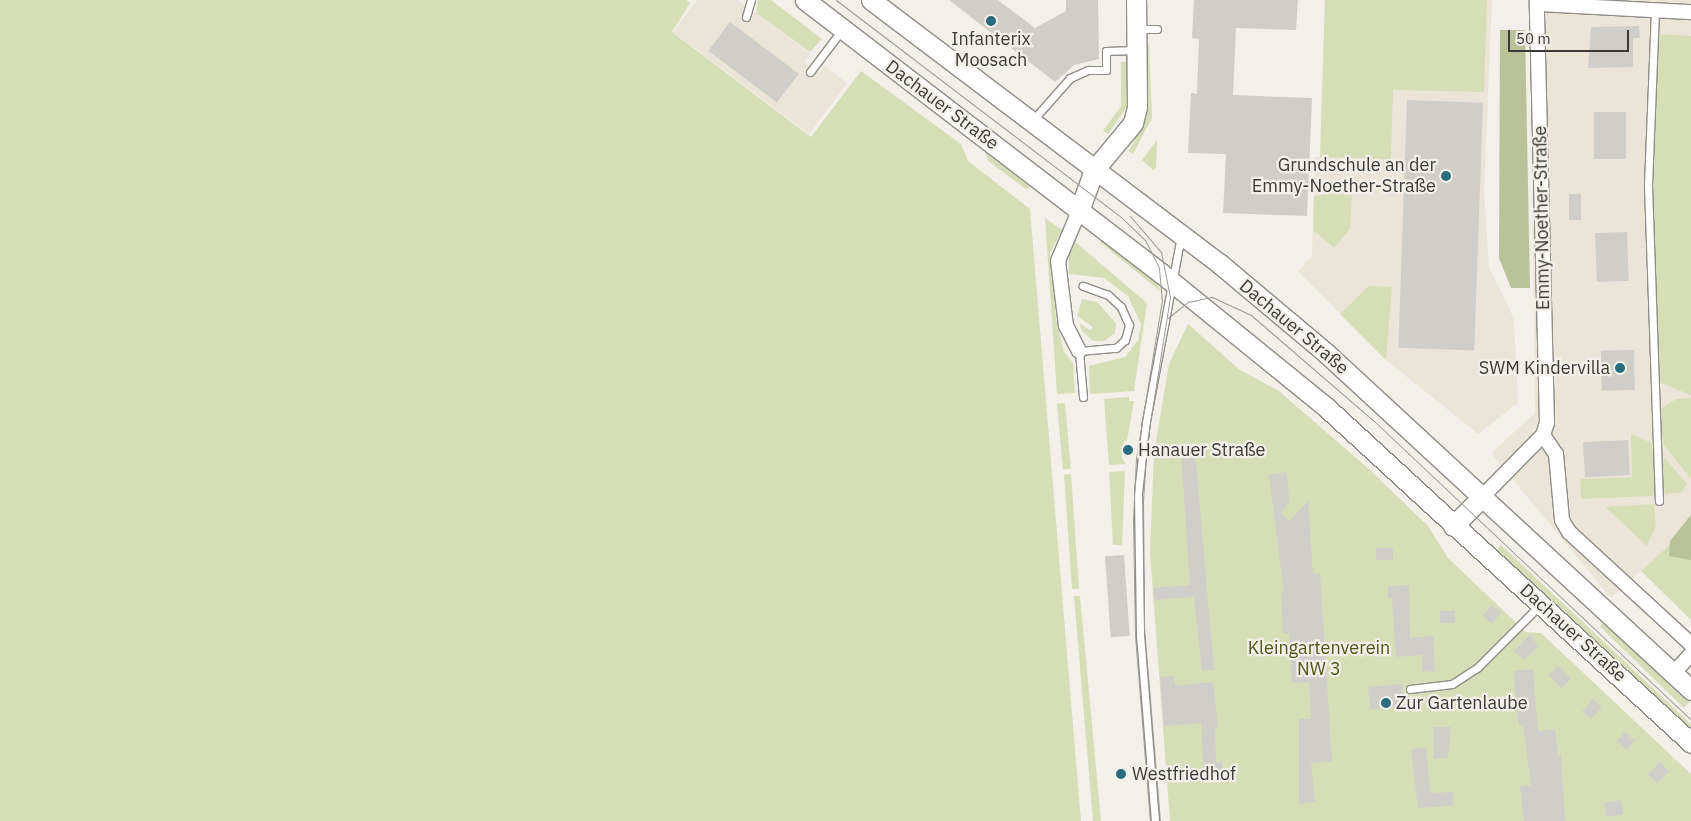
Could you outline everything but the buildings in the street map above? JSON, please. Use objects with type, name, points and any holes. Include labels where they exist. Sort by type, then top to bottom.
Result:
[{"type":"main road","name":"Dachauer Straße","points":[[805,0],[1174,284],[1327,408],[1691,743]]},
{"type":"main road","name":"Dachauer Straße","points":[[871,0],[1181,234],[1326,353],[1484,495],[1691,690]]},
{"type":"main road","points":[[1079,210],[1094,170],[1132,123],[1138,91],[1136,0]]},
{"type":"main road","points":[[1453,526],[1484,495]]},
{"type":"street","points":[[1537,2],[1691,12]]},
{"type":"street","name":"Emmy-Noether-Straße","points":[[1537,2],[1547,423],[1544,436]]},
{"type":"street","points":[[1078,351],[1066,326],[1058,261],[1079,210]]},
{"type":"street","points":[[1484,495],[1544,436],[1556,454],[1562,520],[1569,532],[1691,644]]},
{"type":"street","points":[[1673,674],[1691,654]]},
{"type":"lane","points":[[746,17],[751,0]]},
{"type":"lane","points":[[1655,10],[1648,186],[1659,501]]},
{"type":"lane","points":[[810,72],[843,29]]},
{"type":"lane","points":[[1137,29],[1157,29]]},
{"type":"lane","points":[[1032,121],[1070,78],[1088,70],[1106,70],[1106,51],[1137,50]]},
{"type":"lane","points":[[1155,821],[1140,634],[1138,493],[1146,421],[1174,284],[1181,234]]},
{"type":"lane","points":[[1083,286],[1100,290],[1115,300],[1128,319],[1128,331],[1116,348],[1078,351],[1083,397]]},
{"type":"lane","points":[[1410,689],[1452,684],[1477,668],[1542,604]]},
{"type":"shaded area","points":[[697,0],[738,0],[810,53],[804,62],[819,73],[825,66],[847,83],[809,134],[673,32]]},
{"type":"shaded area","points":[[1325,0],[1492,0],[1484,191],[1489,267],[1514,319],[1518,403],[1478,434],[1386,360],[1298,271],[1312,256],[1315,157],[1320,157]]},
{"type":"shaded area","points":[[1530,0],[1691,0],[1691,525],[1611,598],[1491,453],[1535,413]]},
{"type":"green space","points":[[0,0],[686,0],[690,3],[672,32],[811,137],[861,71],[961,144],[968,161],[1030,209],[1081,821],[0,821]]},
{"type":"green space","points":[[758,0],[771,0],[822,39],[810,52],[756,13]]},
{"type":"green space","points":[[1325,0],[1487,0],[1484,92],[1393,90],[1391,159],[1320,157]]},
{"type":"green space","points":[[1500,30],[1525,30],[1530,288],[1511,288],[1499,258]]},
{"type":"green space","points":[[1658,34],[1691,36],[1691,395],[1656,381],[1653,174]]},
{"type":"green space","points":[[1146,44],[1149,44],[1152,118],[1133,154],[1129,151],[1147,117]]},
{"type":"green space","points":[[1121,62],[1128,62],[1128,105],[1108,134],[1103,131],[1121,106]]},
{"type":"green space","points":[[1157,140],[1156,168],[1153,170],[1142,160]]},
{"type":"green space","points":[[985,152],[1029,186],[1027,190],[988,161]]},
{"type":"green space","points":[[1327,194],[1352,195],[1350,229],[1334,248],[1313,230],[1314,196]]},
{"type":"green space","points":[[1045,218],[1062,230],[1050,253],[1056,318],[1064,352],[1073,363],[1075,393],[1057,394]]},
{"type":"green space","points":[[1103,239],[1157,282],[1160,291],[1100,242]]},
{"type":"green space","points":[[1074,241],[1147,303],[1134,391],[1090,394],[1089,366],[1125,357],[1138,340],[1141,324],[1128,296],[1104,278],[1069,274],[1069,252]]},
{"type":"green space","points":[[1369,286],[1392,287],[1386,360],[1340,314]]},
{"type":"green space","points":[[1082,299],[1097,302],[1116,323],[1115,333],[1104,341],[1093,341],[1082,331],[1079,323],[1090,330],[1093,327],[1077,316]]},
{"type":"green space","name":"Kleingartenverein NW 3","points":[[1188,324],[1240,370],[1279,391],[1371,471],[1428,526],[1448,558],[1526,632],[1541,633],[1691,774],[1691,821],[1170,821],[1150,552],[1154,453],[1169,364]]},
{"type":"green space","points":[[1129,397],[1129,401],[1134,401],[1127,441],[1124,441],[1122,458],[1126,464],[1109,465],[1104,399]]},
{"type":"green space","points":[[1691,398],[1691,479],[1663,444],[1659,410],[1676,399]]},
{"type":"green space","points":[[1065,403],[1071,469],[1063,469],[1057,404]]},
{"type":"green space","points":[[1631,434],[1652,443],[1656,492],[1653,496],[1581,499],[1580,479],[1632,477]]},
{"type":"green space","points":[[1665,458],[1687,484],[1682,492],[1665,494],[1662,465]]},
{"type":"green space","points":[[1125,471],[1122,545],[1113,545],[1109,472]]},
{"type":"green space","points":[[1064,474],[1071,474],[1079,589],[1072,589]]},
{"type":"green space","points":[[1654,504],[1656,525],[1647,546],[1605,507]]},
{"type":"green space","points":[[1691,515],[1691,560],[1669,556],[1670,541]]},
{"type":"green space","points":[[1691,525],[1691,620],[1641,571]]},
{"type":"green space","points":[[1501,545],[1691,724],[1691,730],[1496,551]]},
{"type":"green space","points":[[1074,596],[1080,596],[1101,821],[1093,821]]},
{"type":"green space","points":[[1606,620],[1690,701],[1684,708],[1600,626]]},
{"type":"tram line","points":[[836,0],[1121,217],[1145,240],[1159,268],[1162,300],[1136,458],[1133,519],[1135,635],[1150,821]]},
{"type":"tram line","points":[[1130,216],[1161,252],[1170,297],[1147,442],[1143,501],[1144,627],[1160,821]]},
{"type":"tram line","points":[[1168,318],[1188,302],[1212,297],[1251,315],[1374,421],[1691,720]]},
{"type":"place","name":"Infanterix Moosach","points":[[991,21]]},
{"type":"place","name":"Grundschule an der Emmy-Noether-Straße","points":[[1446,176]]},
{"type":"place","name":"SWM Kindervilla","points":[[1620,368]]},
{"type":"place","name":"Hanauer Straße","points":[[1128,450]]},
{"type":"place","name":"Zur Gartenlaube","points":[[1386,703]]},
{"type":"place","name":"Westfriedhof","points":[[1121,774]]}]
